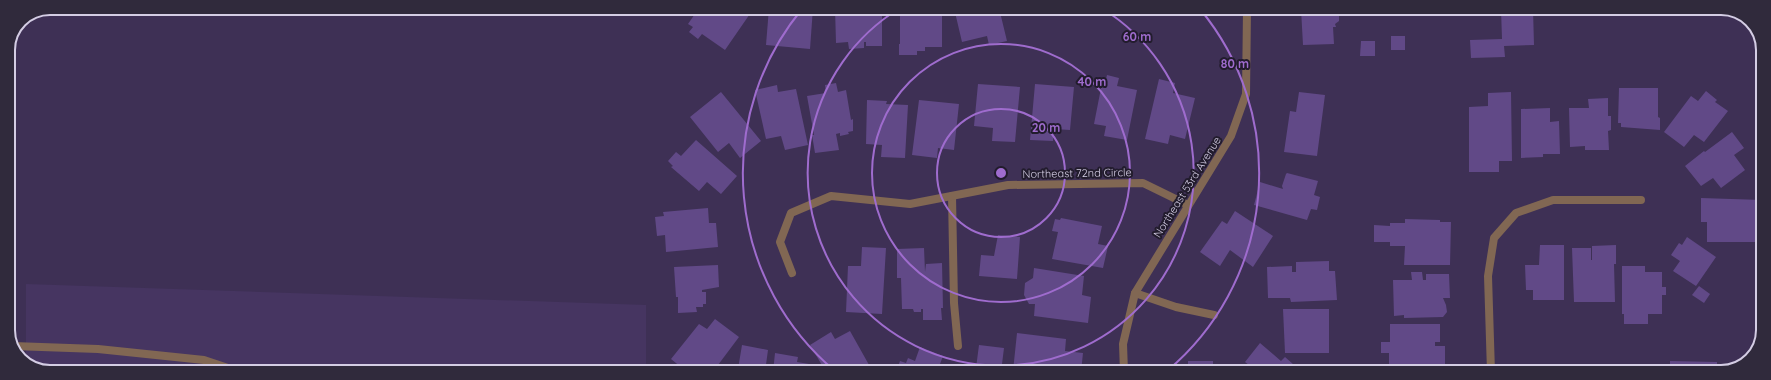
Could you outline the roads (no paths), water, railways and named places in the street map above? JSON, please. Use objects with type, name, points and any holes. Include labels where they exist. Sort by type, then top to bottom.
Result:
[{"type":"street","name":"Northeast 53rd Avenue","points":[[1124,365],[1123,344],[1136,293],[1231,136],[1246,94],[1247,15]]},
{"type":"street","name":"Northeast 72nd Circle","points":[[792,273],[780,242],[791,213],[831,196],[910,204],[1008,185],[1143,183],[1188,205]]},
{"type":"street","points":[[952,196],[954,303],[958,346]]},
{"type":"street","points":[[1491,365],[1488,276],[1494,238],[1516,213],[1553,200],[1642,200]]},
{"type":"street","points":[[1136,293],[1176,307],[1214,315]]},
{"type":"street","points":[[20,346],[98,349],[204,360],[219,365]]}]
